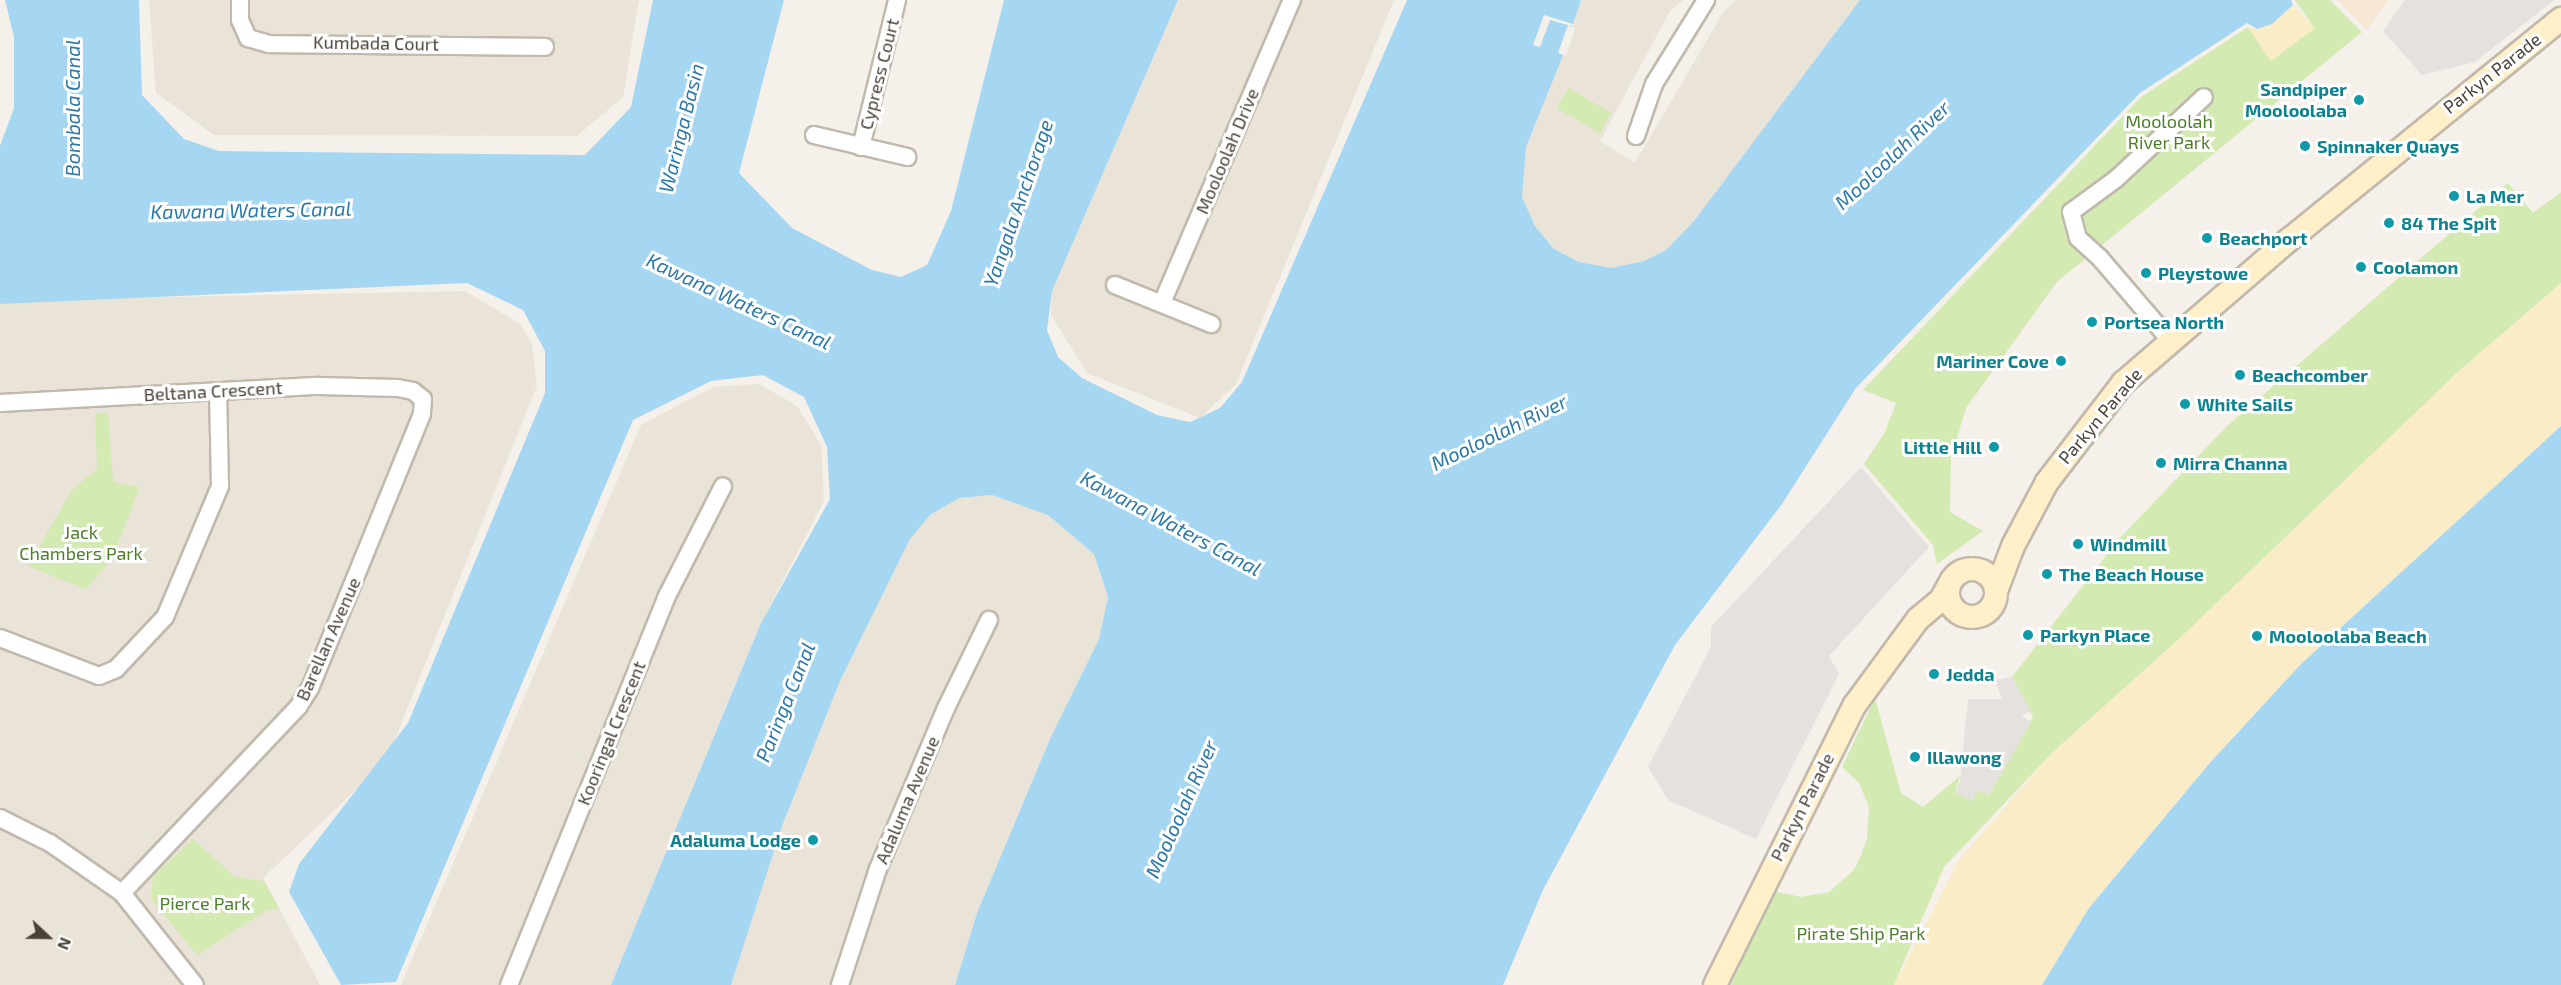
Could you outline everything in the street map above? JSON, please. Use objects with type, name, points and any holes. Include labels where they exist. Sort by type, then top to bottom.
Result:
[{"type":"street","name":"Kumbada Court","points":[[240,0],[240,20],[248,38],[269,44],[545,47]]},
{"type":"street","name":"Cypress Court","points":[[861,147],[897,0]]},
{"type":"street","name":"Mooloolah Drive","points":[[1162,303],[1292,0]]},
{"type":"street","points":[[1636,136],[1654,84],[1706,0]]},
{"type":"street","name":"Parkyn Parade","points":[[1970,569],[1991,558],[2036,499],[2083,430],[2123,383],[2170,340],[2561,19]]},
{"type":"street","points":[[2170,340],[2100,258],[2078,238],[2071,212],[2116,179],[2204,97]]},
{"type":"street","name":"Cypress Court","points":[[814,135],[907,157]]},
{"type":"street","points":[[1116,285],[1211,324]]},
{"type":"street","name":"Beltana Crescent","points":[[0,403],[319,386],[398,388],[413,391],[423,399]]},
{"type":"street","points":[[0,638],[99,676],[116,669],[165,618],[220,486],[218,391]]},
{"type":"street","name":"Barellan Avenue","points":[[122,893],[298,707],[310,688],[422,414],[423,399]]},
{"type":"street","name":"Kooringal Crescent","points":[[509,985],[667,596],[723,486]]},
{"type":"street","name":"Parkyn Parade","points":[[1996,591],[2036,499]]},
{"type":"street","points":[[1970,569],[1987,574],[1996,591],[1993,605],[1984,614],[1973,617],[1959,614],[1950,603],[1948,587],[1957,574],[1970,569]]},
{"type":"street","name":"Parkyn Parade","points":[[1715,985],[1854,705],[1904,638],[1948,587]]},
{"type":"street","name":"Parkyn Parade","points":[[1904,638],[1938,615],[1959,614]]},
{"type":"street","name":"Adaluma Avenue","points":[[840,985],[878,869],[946,708],[989,620]]},
{"type":"street","points":[[0,818],[50,843],[122,893],[195,985]]},
{"type":"shaded area","points":[[149,0],[639,0],[623,97],[577,136],[214,135],[156,93]]},
{"type":"shaded area","points":[[1178,0],[1394,0],[1236,384],[1200,418],[1087,373],[1051,315],[1052,291]]},
{"type":"shaded area","points":[[1581,0],[1683,0],[1670,11],[1600,141],[1635,163],[1724,11],[1736,0],[1860,0],[1694,221],[1666,250],[1644,261],[1611,268],[1579,262],[1554,249],[1535,226],[1522,197],[1526,147],[1562,58]]},
{"type":"shaded area","points":[[2338,0],[2388,0],[2367,30]]},
{"type":"shaded area","points":[[2405,0],[2554,0],[2475,62],[2422,75],[2383,31]]},
{"type":"shaded area","points":[[465,291],[520,324],[532,344],[537,386],[386,761],[263,878],[320,985],[0,985],[0,304],[78,299]]},
{"type":"shaded area","points":[[759,384],[797,406],[821,445],[824,501],[761,623],[611,985],[401,985],[641,425],[713,387]]},
{"type":"shaded area","points":[[1861,467],[1929,547],[1829,656],[1839,674],[1756,839],[1668,800],[1648,767],[1711,647],[1711,627]]},
{"type":"shaded area","points":[[992,495],[1048,515],[1094,554],[1108,597],[1099,639],[1050,739],[977,913],[955,985],[731,985],[782,826],[840,681],[910,539],[930,515],[959,498]]},
{"type":"shaded area","points":[[2012,677],[2031,711],[2022,716],[2031,722],[1989,795],[1978,790],[1973,801],[1955,793],[1960,782],[1968,699],[2002,699],[1995,680]]},
{"type":"green space","name":"Mooloolah River Park","points":[[2295,0],[2330,0],[2362,32],[2057,282],[1966,408],[1951,458],[1950,512],[1983,531],[1937,564],[1933,545],[1864,464],[1885,432],[1896,403],[1863,390],[2141,97],[2248,27],[2270,60],[2314,28]]},
{"type":"green space","points":[[1568,88],[1611,113],[1600,133],[1556,108]]},
{"type":"green space","name":"Pirate Ship Park","points":[[2508,183],[2533,213],[2561,192],[2561,283],[2458,372],[2178,640],[2052,753],[1944,867],[1894,985],[1731,985],[1773,891],[1801,897],[1829,892],[1854,870],[1867,838],[1869,807],[1859,783],[1842,767],[1875,698],[1901,793],[1923,807],[1960,776],[1955,793],[1978,790],[1989,795],[2033,717],[2012,677],[2119,539],[2227,426]]},
{"type":"green space","name":"Jack Chambers Park","points":[[95,413],[108,413],[113,482],[140,487],[111,561],[85,589],[28,566],[72,490],[97,469]]},
{"type":"green space","name":"Pierce Park","points":[[193,839],[235,877],[264,881],[279,908],[266,911],[197,955],[151,899],[153,877]]},
{"type":"sand","points":[[2293,5],[2315,28],[2271,61],[2248,27],[2257,29]]},
{"type":"sand","name":"Mooloolaba Beach","points":[[2561,283],[2561,426],[2300,665],[2208,765],[2089,908],[2042,985],[1894,985],[1959,860],[2052,753],[2178,640],[2458,372]]},
{"type":"water","points":[[5,0],[139,0],[142,95],[184,139],[219,151],[585,155],[631,107],[653,0],[784,0],[739,173],[792,228],[872,270],[901,277],[927,265],[951,211],[1004,0],[1178,0],[1052,291],[1047,330],[1058,357],[1082,378],[1157,415],[1190,422],[1220,408],[1242,382],[1407,0],[1581,0],[1562,58],[1526,147],[1522,197],[1535,226],[1554,249],[1579,262],[1611,268],[1644,261],[1666,250],[1694,221],[1860,0],[2291,0],[2293,5],[2272,24],[2257,29],[2247,23],[2140,93],[1856,388],[1782,504],[1675,645],[1543,890],[1503,985],[955,985],[977,913],[1050,739],[1099,639],[1108,597],[1094,554],[1048,515],[992,495],[959,498],[930,515],[910,539],[840,681],[782,826],[731,985],[611,985],[761,623],[830,499],[827,447],[804,397],[763,375],[711,381],[633,420],[396,982],[341,985],[289,892],[299,864],[408,723],[545,393],[545,351],[523,310],[467,283],[0,304],[0,146],[14,108],[14,37]]},
{"type":"water","points":[[2561,426],[2561,985],[2042,985],[2089,908],[2208,765],[2300,665]]},
{"type":"pier","points":[[1544,15],[1576,25],[1569,26],[1575,28],[1566,56],[1558,53],[1568,25],[1550,20],[1540,47],[1533,45]]},
{"type":"place","name":"Sandpiper Mooloolaba","points":[[2359,100]]},
{"type":"place","name":"Spinnaker Quays","points":[[2305,146]]},
{"type":"place","name":"La Mer","points":[[2454,196]]},
{"type":"place","name":"84 The Spit","points":[[2389,223]]},
{"type":"place","name":"Beachport","points":[[2207,238]]},
{"type":"place","name":"Coolamon","points":[[2361,267]]},
{"type":"place","name":"Pleystowe","points":[[2146,273]]},
{"type":"place","name":"Portsea North","points":[[2092,322]]},
{"type":"place","name":"Mariner Cove","points":[[2061,361]]},
{"type":"place","name":"Beachcomber","points":[[2240,375]]},
{"type":"place","name":"White Sails","points":[[2185,404]]},
{"type":"place","name":"Little Hill","points":[[1994,447]]},
{"type":"place","name":"Mirra Channa","points":[[2161,463]]},
{"type":"place","name":"Windmill","points":[[2078,544]]},
{"type":"place","name":"The Beach House","points":[[2047,574]]},
{"type":"place","name":"Parkyn Place","points":[[2028,635]]},
{"type":"place","name":"Mooloolaba Beach","points":[[2257,636]]},
{"type":"place","name":"Jedda","points":[[1934,674]]},
{"type":"place","name":"Illawong","points":[[1915,757]]},
{"type":"place","name":"Adaluma Lodge","points":[[813,840]]},
{"type":"water label","name":"Bombala Canal","points":[[72,108]]},
{"type":"water label","name":"Waringa Basin","points":[[681,128]]},
{"type":"water label","name":"Mooloolah River","points":[[1892,155]]},
{"type":"water label","name":"Yangala Anchorage","points":[[1018,203]]},
{"type":"water label","name":"Kawana Waters Canal","points":[[251,210]]},
{"type":"water label","name":"Kawana Waters Canal","points":[[739,301]]},
{"type":"water label","name":"Mooloolah River","points":[[1499,432]]},
{"type":"water label","name":"Kawana Waters Canal","points":[[1171,523]]},
{"type":"water label","name":"Paringa Canal","points":[[785,702]]},
{"type":"water label","name":"Mooloolah River","points":[[1181,809]]}]
